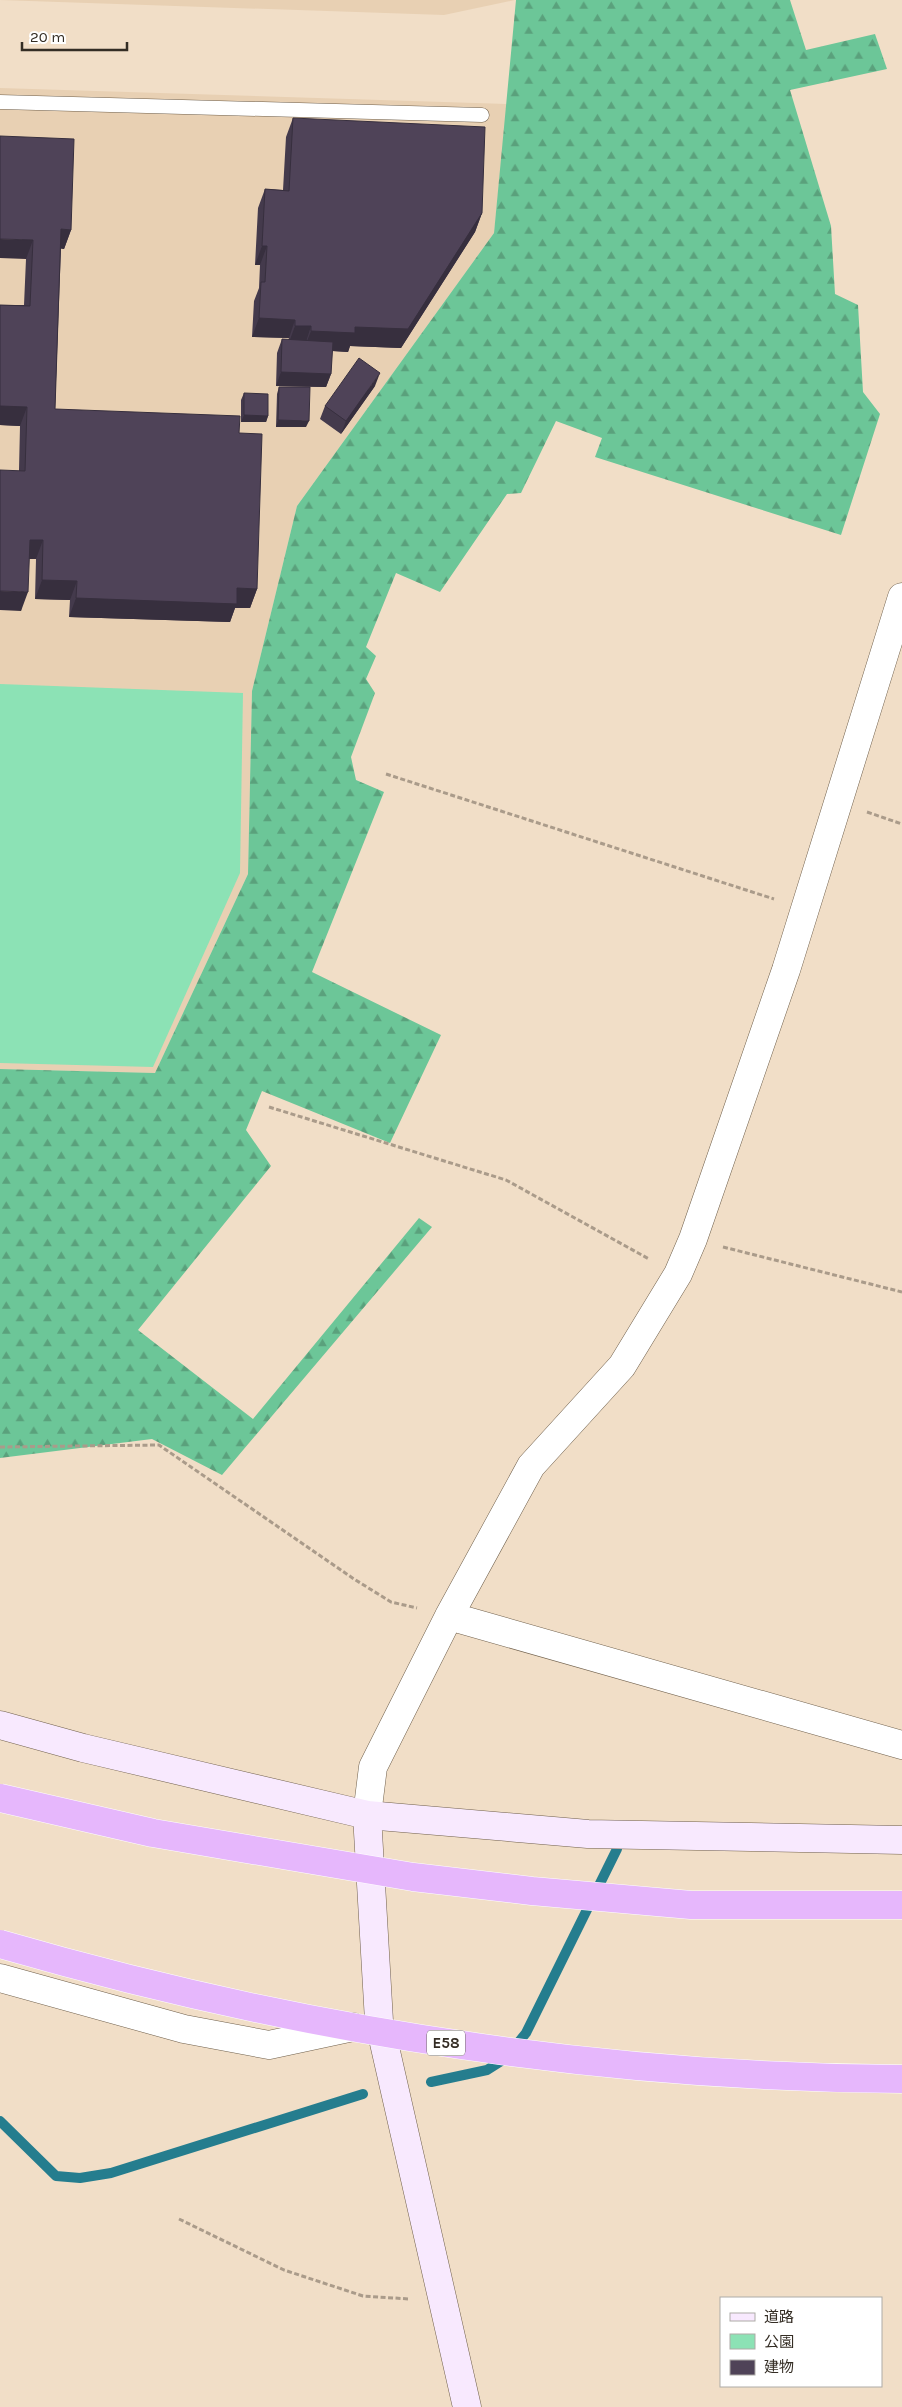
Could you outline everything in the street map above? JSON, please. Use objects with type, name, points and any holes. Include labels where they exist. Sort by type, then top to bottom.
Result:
[{"type":"highway","points":[[0,1798],[153,1834],[413,1877],[532,1891],[691,1905],[902,1905]]},
{"type":"highway","name":"E58","points":[[0,1944],[63,1962],[311,2020],[415,2039],[523,2054],[731,2075],[902,2079]]},
{"type":"street","points":[[467,2407],[379,2021],[367,1815],[373,1767],[448,1616],[532,1466],[622,1366],[678,1274],[693,1239],[786,970],[902,597]]},
{"type":"street","points":[[448,1616],[902,1745]]},
{"type":"street","points":[[0,1725],[83,1748],[367,1815],[588,1834],[902,1840]]},
{"type":"street","points":[[0,1978],[184,2029],[269,2044],[379,2021]]},
{"type":"lane","points":[[0,102],[482,115]]},
{"type":"path","points":[[386,774],[805,909]]},
{"type":"path","points":[[268,1107],[506,1180],[678,1274]]},
{"type":"path","points":[[693,1239],[902,1292]]},
{"type":"path","points":[[0,1447],[159,1445],[391,1602],[448,1616]]},
{"type":"path","points":[[179,2219],[284,2270],[363,2296],[444,2302]]},
{"type":"shaded area","points":[[0,0],[515,0],[444,15]]},
{"type":"shaded area","points":[[0,88],[507,104],[494,233],[297,506],[252,691],[248,874],[155,1073],[0,1069]]},
{"type":"green space","points":[[516,0],[790,0],[806,50],[875,34],[887,69],[790,90],[831,226],[835,294],[858,305],[863,392],[880,414],[841,535],[595,457],[602,438],[556,421],[521,493],[507,494],[440,592],[396,573],[366,647],[376,656],[366,679],[375,693],[351,757],[356,780],[384,792],[312,972],[441,1035],[390,1143],[262,1091],[246,1130],[271,1166],[138,1330],[253,1419],[419,1218],[432,1227],[222,1475],[152,1439],[0,1458],[0,1069],[155,1073],[248,874],[252,691],[297,506],[494,233]]},
{"type":"green space","points":[[0,684],[243,693],[240,873],[153,1067],[0,1063]]},
{"type":"building","points":[[293,118],[485,127],[482,213],[408,329],[355,327],[355,333],[311,331],[311,326],[295,326],[295,320],[259,318],[261,282],[265,282],[267,246],[262,246],[265,189],[289,191]]},
{"type":"building","points":[[0,136],[74,139],[71,230],[61,229],[55,409],[240,416],[239,433],[262,434],[257,589],[237,588],[237,604],[76,598],[77,581],[42,580],[43,540],[30,540],[28,592],[0,591],[0,470],[25,471],[27,407],[0,406],[0,305],[30,306],[33,240],[0,239]]},
{"type":"building","points":[[282,339],[333,342],[331,374],[281,372]]},
{"type":"building","points":[[359,358],[380,373],[346,421],[325,406]]},
{"type":"building","points":[[279,387],[310,387],[309,421],[278,420]]},
{"type":"building","points":[[244,393],[268,394],[268,416],[244,415]]},
{"type":"waterway","points":[[431,2082],[487,2070],[506,2058],[526,2033],[617,1849]]},
{"type":"waterway","points":[[0,2121],[56,2176],[80,2178],[111,2173],[363,2094]]}]
